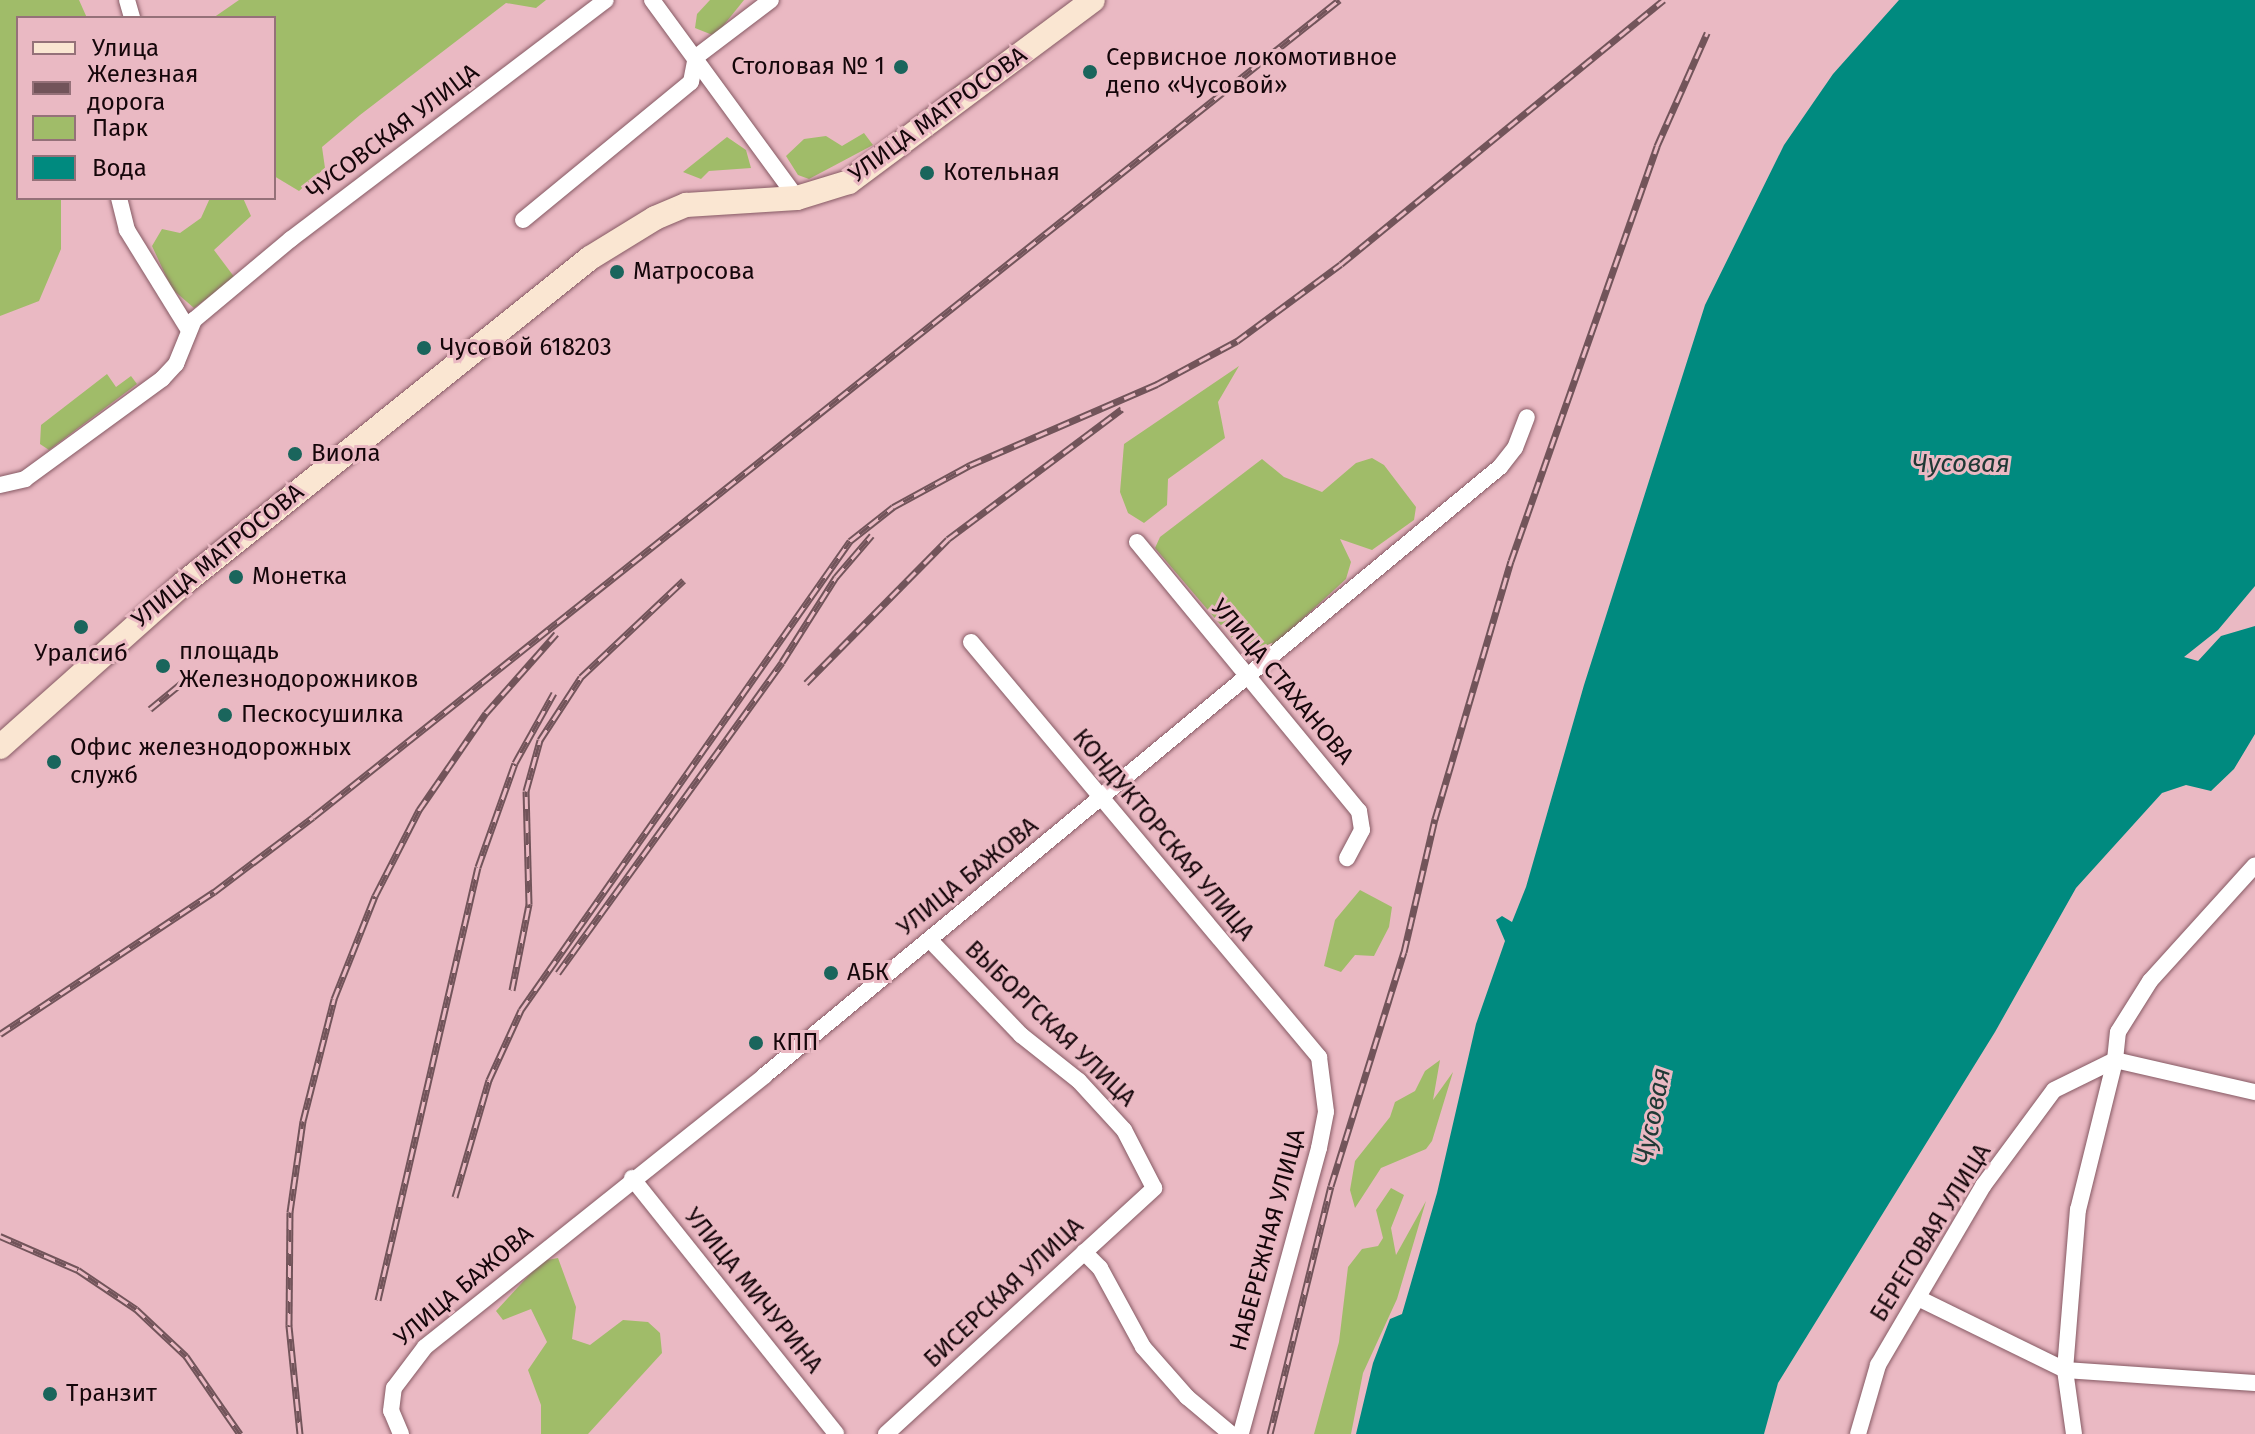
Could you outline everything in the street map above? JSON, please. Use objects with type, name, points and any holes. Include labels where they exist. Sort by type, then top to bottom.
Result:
[{"type":"street","name":"ЧУСОВСКАЯ УЛИЦА","points":[[187,327],[291,239],[606,0]]},
{"type":"street","points":[[652,0],[797,198]]},
{"type":"street","points":[[523,220],[691,82],[696,57],[771,0]]},
{"type":"street","name":"УЛИЦА МАТРОСОВА","points":[[0,747],[184,583],[590,258],[655,218],[686,205],[797,198],[849,182],[1093,0]]},
{"type":"street","points":[[0,485],[25,479],[162,379],[176,364],[187,327],[127,230],[120,200]]},
{"type":"street","name":"УЛИЦА БАЖОВА","points":[[401,1434],[391,1411],[392,1395],[403,1369],[425,1347],[930,940],[1500,467],[1515,448],[1527,417]]},
{"type":"street","name":"УЛИЦА СТАХАНОВА","points":[[1137,542],[1246,680],[1359,811],[1362,830],[1347,858]]},
{"type":"street","name":"КОНДУКТОРСКАЯ УЛИЦА","points":[[971,642],[1319,1057]]},
{"type":"street","points":[[2074,1434],[2065,1370],[2078,1210],[2115,1060],[2118,1032],[2150,981],[2253,873]]},
{"type":"street","name":"ВЫБОРГСКАЯ УЛИЦА","points":[[930,940],[1021,1035],[1079,1081],[1124,1130],[1154,1188]]},
{"type":"street","name":"НАБЕРЕЖНАЯ УЛИЦА","points":[[1241,1434],[1319,1148],[1326,1112],[1319,1057]]},
{"type":"street","points":[[2115,1060],[2255,1092]]},
{"type":"street","name":"БЕРЕГОВАЯ УЛИЦА","points":[[1858,1434],[1878,1365],[1983,1186],[2054,1090],[2115,1060]]},
{"type":"street","name":"УЛИЦА МИЧУРИНА","points":[[632,1178],[836,1434]]},
{"type":"street","name":"БИСЕРСКАЯ УЛИЦА","points":[[886,1434],[1154,1188]]},
{"type":"street","points":[[1084,1252],[1100,1268],[1143,1347],[1187,1397],[1231,1434]]},
{"type":"street","points":[[1918,1298],[2065,1370],[2255,1383]]},
{"type":"green space","points":[[0,0],[79,0],[86,16],[16,16],[16,200],[61,200],[61,249],[39,301],[0,316]]},
{"type":"green space","points":[[239,0],[546,0],[536,8],[506,3],[360,115],[322,147],[325,168],[299,191],[276,177],[276,16],[216,16]]},
{"type":"green space","points":[[710,0],[744,0],[715,36],[695,28],[697,14]]},
{"type":"green space","points":[[864,133],[873,145],[809,179],[798,175],[786,156],[804,139],[826,136],[842,146]]},
{"type":"green space","points":[[727,137],[746,150],[751,168],[709,171],[701,179],[683,172]]},
{"type":"green space","points":[[209,200],[244,200],[251,216],[214,250],[235,278],[194,308],[172,289],[152,246],[162,229],[180,233],[201,218]]},
{"type":"green space","points":[[1239,366],[1218,402],[1225,438],[1168,479],[1167,505],[1144,523],[1128,513],[1120,492],[1124,444]]},
{"type":"green space","points":[[107,374],[116,387],[131,376],[137,384],[49,450],[40,444],[41,425]]},
{"type":"green space","points":[[1372,458],[1384,465],[1416,507],[1414,520],[1372,550],[1340,539],[1351,562],[1346,579],[1262,656],[1248,657],[1155,548],[1160,537],[1262,459],[1284,477],[1322,492],[1356,463]]},
{"type":"green space","points":[[1360,890],[1392,907],[1389,927],[1374,956],[1355,955],[1341,972],[1324,966],[1335,920]]},
{"type":"green space","points":[[1440,1060],[1433,1100],[1453,1072],[1432,1141],[1426,1149],[1381,1168],[1355,1208],[1350,1190],[1355,1161],[1390,1117],[1395,1102],[1415,1091],[1425,1071]]},
{"type":"green space","points":[[1391,1188],[1404,1195],[1391,1228],[1396,1255],[1426,1201],[1397,1299],[1363,1373],[1351,1434],[1314,1434],[1339,1342],[1348,1267],[1362,1249],[1378,1246],[1383,1238],[1376,1210]]},
{"type":"green space","points":[[558,1258],[576,1307],[572,1339],[590,1345],[623,1320],[648,1322],[660,1333],[662,1353],[588,1434],[541,1434],[541,1405],[528,1370],[547,1342],[531,1309],[503,1320],[496,1311],[542,1261]]},
{"type":"water","name":"Чусовая","points":[[1899,0],[2255,0],[2255,586],[2218,630],[2184,657],[2198,661],[2221,636],[2255,626],[2255,734],[2234,769],[2211,791],[2186,785],[2162,793],[2076,888],[1995,1032],[1778,1383],[1764,1434],[1356,1434],[1373,1363],[1390,1319],[1402,1314],[1437,1193],[1476,1024],[1505,941],[1496,920],[1502,916],[1512,922],[1526,887],[1584,685],[1705,305],[1784,145],[1833,74]]},
{"type":"railway","points":[[0,1034],[214,892],[313,817],[1339,0]]},
{"type":"railway","points":[[455,1197],[489,1080],[521,1010],[850,541],[893,507],[970,465],[1157,384],[1237,341],[1341,264],[1664,0]]},
{"type":"railway","points":[[1270,1434],[1331,1186],[1404,952],[1435,819],[1511,561],[1657,146],[1707,33]]},
{"type":"railway","points":[[806,683],[948,539],[1122,409]]},
{"type":"railway","points":[[558,973],[782,662],[836,577],[872,535]]},
{"type":"railway","points":[[512,990],[529,904],[526,791],[540,740],[581,677],[684,580]]},
{"type":"railway","points":[[300,1434],[289,1325],[290,1212],[303,1121],[334,999],[375,896],[419,810],[486,713],[556,634]]},
{"type":"railway","points":[[150,709],[189,677]]},
{"type":"railway","points":[[378,1300],[478,867],[515,763],[554,693]]},
{"type":"railway","points":[[0,1236],[78,1270],[136,1309],[186,1356],[240,1434]]},
{"type":"place","name":"Столовая № 1","points":[[901,67]]},
{"type":"place","name":"Сервисное локомотивное депо «Чусовой»","points":[[1090,72]]},
{"type":"place","name":"Котельная","points":[[927,173]]},
{"type":"place","name":"Матросова","points":[[617,272]]},
{"type":"place","name":"Чусовой 618203","points":[[424,348]]},
{"type":"place","name":"Виола","points":[[295,454]]},
{"type":"place","name":"Монетка","points":[[236,577]]},
{"type":"place","name":"Уралсиб","points":[[81,627]]},
{"type":"place","name":"площадь Железнодорожников","points":[[163,666]]},
{"type":"place","name":"Пескосушилка","points":[[225,715]]},
{"type":"place","name":"Офис железнодорожных служб","points":[[54,762]]},
{"type":"place","name":"АБК","points":[[831,973]]},
{"type":"place","name":"КПП","points":[[756,1043]]},
{"type":"place","name":"Транзит","points":[[50,1394]]}]
